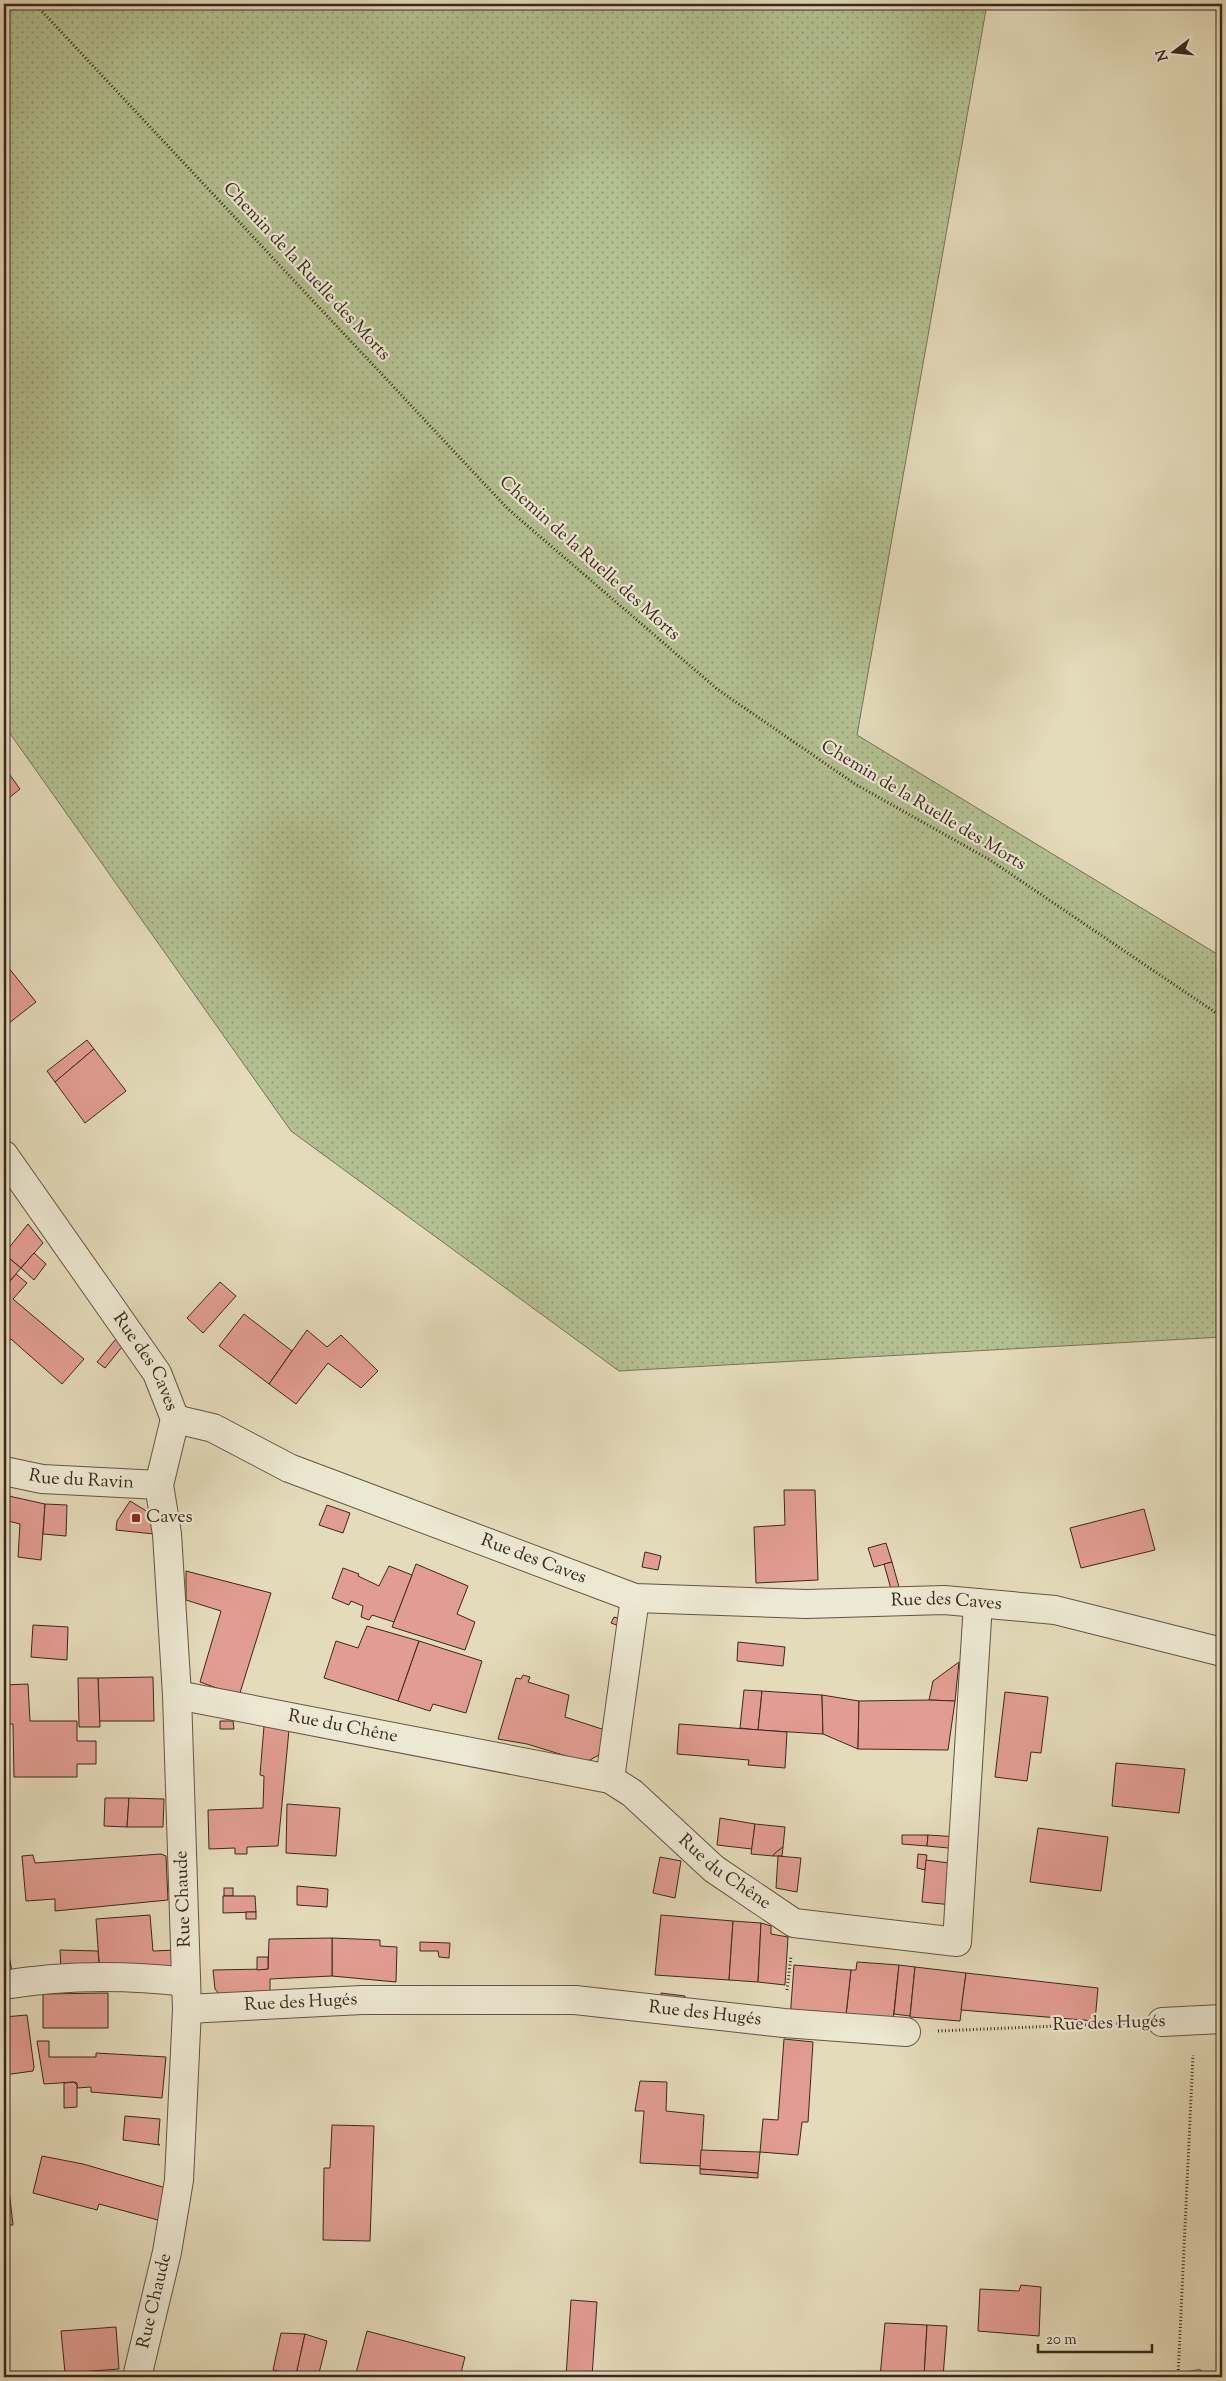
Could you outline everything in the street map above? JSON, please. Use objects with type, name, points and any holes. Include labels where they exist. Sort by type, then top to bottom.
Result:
[{"type":"street","name":"Rue des Caves","points":[[4,1155],[157,1373],[175,1419],[214,1428],[289,1468],[636,1598],[796,1603],[944,1600],[1055,1610],[1222,1652]]},
{"type":"street","name":"Rue Chaude","points":[[137,2377],[167,2252],[179,2180],[187,2010],[177,1695],[167,1534],[159,1485],[175,1419]]},
{"type":"street","name":"Rue du Ravin","points":[[4,1471],[42,1479],[159,1485]]},
{"type":"street","points":[[610,1779],[636,1598]]},
{"type":"street","name":"Rue du Chêne","points":[[177,1695],[610,1779],[632,1793],[714,1868],[794,1922],[957,1942],[978,1603]]},
{"type":"street","points":[[4,1985],[39,1979],[137,1976],[186,1982]]},
{"type":"street","name":"Rue des Hugés","points":[[187,2010],[362,2000],[575,2000],[784,2023],[906,2032]]},
{"type":"street","name":"Rue des Hugés","points":[[1162,2022],[1195,2022],[1222,2019]]},
{"type":"path","name":"Chemin de la Ruelle des Morts","points":[[35,4],[508,510],[717,690],[855,784],[990,860],[1222,1017]]},
{"type":"path","points":[[784,2023],[794,1922]]},
{"type":"path","name":"Rue des Hugés","points":[[906,2032],[1162,2022]]},
{"type":"path","points":[[1178,2377],[1195,2022]]},
{"type":"green space","points":[[4,4],[987,4],[857,735],[1222,957],[1222,1337],[619,1371],[291,1131],[4,725]]},
{"type":"green space","points":[[1200,2369],[1203,2377],[1164,2377]]},
{"type":"building","points":[[7,771],[20,789],[4,802],[4,773]]},
{"type":"building","points":[[4,962],[36,1002],[4,1027]]},
{"type":"building","points":[[87,1040],[94,1049],[55,1082],[47,1071]]},
{"type":"building","points":[[94,1049],[126,1091],[85,1123],[55,1082]]},
{"type":"building","points":[[28,1224],[43,1243],[21,1268],[4,1254]]},
{"type":"building","points":[[34,1253],[46,1264],[34,1280],[21,1268]]},
{"type":"building","points":[[4,1254],[21,1268],[4,1288]]},
{"type":"building","points":[[16,1274],[27,1283],[13,1299],[84,1359],[62,1384],[11,1339],[4,1347],[4,1288]]},
{"type":"building","points":[[220,1282],[236,1296],[203,1333],[187,1318]]},
{"type":"building","points":[[244,1314],[292,1351],[269,1384],[219,1346]]},
{"type":"building","points":[[307,1330],[327,1347],[341,1335],[378,1371],[361,1388],[328,1363],[296,1404],[269,1384]]},
{"type":"building","points":[[120,1334],[126,1342],[105,1368],[97,1362]]},
{"type":"building","points":[[784,1490],[815,1490],[818,1580],[756,1583],[754,1527],[785,1525]]},
{"type":"building","points":[[4,1495],[45,1504],[41,1560],[18,1557],[20,1524],[4,1520]]},
{"type":"building","name":"Caves","points":[[130,1501],[153,1515],[154,1534],[116,1530],[117,1521]]},
{"type":"building","points":[[45,1504],[67,1505],[66,1536],[43,1534]]},
{"type":"building","points":[[327,1505],[350,1513],[343,1533],[319,1525]]},
{"type":"building","points":[[1144,1509],[1155,1550],[1081,1568],[1070,1528]]},
{"type":"building","points":[[886,1543],[892,1562],[874,1567],[868,1548]]},
{"type":"building","points":[[645,1552],[661,1556],[658,1570],[642,1567]]},
{"type":"building","points":[[892,1562],[899,1587],[891,1589],[884,1564]]},
{"type":"building","points":[[416,1564],[468,1586],[457,1614],[475,1622],[465,1650],[392,1627]]},
{"type":"building","points":[[389,1566],[412,1575],[394,1622],[372,1615],[369,1620],[361,1617],[363,1606],[351,1601],[349,1605],[332,1598],[343,1568],[359,1574],[358,1576],[379,1586]]},
{"type":"building","points":[[186,1571],[271,1593],[239,1696],[200,1682],[221,1611],[186,1600]]},
{"type":"building","points":[[8,1601],[9,1627],[4,1627],[4,1602]]},
{"type":"building","points":[[614,1617],[621,1619],[619,1626],[611,1623]]},
{"type":"building","points":[[33,1625],[68,1627],[67,1660],[31,1657]]},
{"type":"building","points":[[367,1626],[419,1641],[398,1701],[324,1678],[336,1641],[358,1648]]},
{"type":"building","points":[[419,1641],[482,1661],[466,1713],[433,1704],[430,1711],[398,1701]]},
{"type":"building","points":[[738,1642],[785,1647],[783,1666],[737,1661]]},
{"type":"building","points":[[959,1662],[955,1701],[929,1700],[933,1681]]},
{"type":"building","points":[[523,1675],[530,1677],[528,1682],[569,1695],[565,1717],[605,1730],[599,1755],[586,1762],[527,1744],[498,1739],[516,1678],[521,1679]]},
{"type":"building","points":[[153,1677],[154,1721],[99,1721],[98,1678]]},
{"type":"building","points":[[78,1678],[98,1678],[100,1727],[79,1727]]},
{"type":"building","points":[[28,1684],[30,1721],[77,1721],[77,1741],[96,1741],[96,1764],[77,1764],[77,1777],[14,1777],[13,1724],[4,1724],[4,1685]]},
{"type":"building","points":[[744,1690],[762,1691],[758,1730],[740,1728]]},
{"type":"building","points":[[762,1691],[822,1695],[823,1734],[758,1730]]},
{"type":"building","points":[[1005,1692],[1048,1697],[1041,1753],[1031,1752],[1027,1781],[995,1777]]},
{"type":"building","points":[[822,1695],[859,1701],[858,1749],[823,1734]]},
{"type":"building","points":[[859,1701],[955,1701],[948,1750],[858,1749]]},
{"type":"building","points":[[220,1721],[233,1721],[234,1729],[220,1729]]},
{"type":"building","points":[[679,1724],[787,1732],[785,1768],[748,1765],[749,1760],[677,1754]]},
{"type":"building","points":[[264,1726],[289,1730],[278,1846],[247,1847],[247,1854],[235,1854],[235,1848],[209,1849],[208,1810],[263,1808],[264,1776],[260,1775]]},
{"type":"building","points":[[1116,1763],[1185,1769],[1179,1813],[1112,1806]]},
{"type":"building","points":[[105,1798],[129,1798],[127,1827],[104,1826]]},
{"type":"building","points":[[129,1798],[164,1799],[163,1827],[127,1827]]},
{"type":"building","points":[[287,1804],[340,1808],[336,1856],[286,1853]]},
{"type":"building","points":[[720,1818],[755,1824],[752,1849],[717,1845]]},
{"type":"building","points":[[755,1824],[785,1827],[783,1847],[773,1856],[751,1854]]},
{"type":"building","points":[[1038,1828],[1108,1837],[1101,1891],[1030,1882]]},
{"type":"building","points":[[902,1835],[928,1835],[927,1846],[902,1844]]},
{"type":"building","points":[[928,1835],[960,1837],[959,1849],[927,1846]]},
{"type":"building","points":[[783,1847],[782,1856],[773,1856],[775,1853]]},
{"type":"building","points":[[161,1854],[166,1856],[168,1900],[55,1911],[55,1899],[26,1901],[22,1856],[33,1855],[35,1863]]},
{"type":"building","points":[[918,1854],[927,1855],[925,1870],[917,1868]]},
{"type":"building","points":[[778,1856],[801,1858],[797,1892],[776,1888]]},
{"type":"building","points":[[660,1857],[681,1861],[675,1898],[653,1893]]},
{"type":"building","points":[[926,1860],[957,1864],[953,1905],[922,1902]]},
{"type":"building","points":[[297,1886],[328,1889],[327,1907],[297,1905]]},
{"type":"building","points":[[224,1888],[233,1888],[233,1896],[224,1896]]},
{"type":"building","points":[[223,1896],[255,1896],[256,1912],[223,1913]]},
{"type":"building","points":[[246,1912],[256,1912],[256,1919],[246,1919]]},
{"type":"building","points":[[150,1915],[153,1951],[175,1950],[176,1975],[100,1976],[96,1919]]},
{"type":"building","points":[[661,1915],[733,1921],[729,1980],[655,1975]]},
{"type":"building","points":[[733,1921],[761,1923],[758,1982],[729,1980]]},
{"type":"building","points":[[761,1923],[771,1926],[771,1934],[788,1937],[785,1985],[758,1982]]},
{"type":"building","points":[[4,1926],[12,1972],[4,1973]]},
{"type":"building","points":[[332,1938],[380,1940],[380,1946],[397,1947],[396,1982],[332,1976]]},
{"type":"building","points":[[332,1938],[332,1976],[270,1979],[270,1994],[220,1995],[215,1989],[213,1970],[268,1969],[269,1939]]},
{"type":"building","points":[[420,1942],[450,1943],[449,1958],[439,1957],[438,1951],[420,1951]]},
{"type":"building","points":[[60,1950],[98,1951],[100,1976],[61,1971]]},
{"type":"building","points":[[257,1957],[268,1957],[268,1969],[257,1970]]},
{"type":"building","points":[[857,1962],[899,1965],[893,2020],[845,2024],[851,1970],[856,1970]]},
{"type":"building","points":[[794,1965],[851,1970],[845,2024],[790,2019]]},
{"type":"building","points":[[899,1965],[915,1967],[910,2016],[894,2014]]},
{"type":"building","points":[[915,1967],[966,1973],[960,2021],[910,2017]]},
{"type":"building","points":[[966,1973],[1098,1988],[1095,2021],[961,2010]]},
{"type":"building","points":[[108,1993],[108,2028],[43,2028],[43,1994]]},
{"type":"building","points":[[661,1993],[685,1996],[684,2004],[661,2002]]},
{"type":"building","points":[[27,2015],[33,2071],[4,2075],[4,2017]]},
{"type":"building","points":[[784,2039],[813,2042],[808,2122],[802,2122],[798,2155],[760,2152],[763,2119],[778,2120]]},
{"type":"building","points":[[37,2041],[49,2041],[49,2057],[96,2057],[96,2053],[166,2057],[162,2098],[91,2092],[91,2087],[77,2088],[77,2083],[74,2082],[44,2084]]},
{"type":"building","points":[[640,2081],[667,2082],[666,2111],[704,2115],[701,2166],[640,2163],[644,2111],[635,2111]]},
{"type":"building","points":[[74,2082],[77,2085],[77,2107],[64,2108],[64,2083]]},
{"type":"building","points":[[125,2116],[160,2119],[158,2143],[160,2145],[123,2140]]},
{"type":"building","points":[[332,2125],[374,2126],[370,2241],[323,2240],[324,2168],[330,2168]]},
{"type":"building","points":[[4,2143],[8,2181],[4,2182]]},
{"type":"building","points":[[701,2150],[760,2152],[758,2173],[700,2169]]},
{"type":"building","points":[[42,2156],[83,2164],[166,2188],[165,2222],[99,2204],[97,2210],[33,2193]]},
{"type":"building","points":[[700,2169],[758,2173],[758,2178],[700,2174]]},
{"type":"building","points":[[8,2181],[13,2225],[4,2225],[4,2182]]},
{"type":"building","points":[[1021,2285],[1041,2287],[1039,2336],[978,2331],[980,2289],[1019,2291]]},
{"type":"building","points":[[571,2300],[597,2302],[592,2377],[566,2377]]},
{"type":"building","points":[[885,2323],[927,2325],[924,2377],[880,2377]]},
{"type":"building","points":[[927,2325],[947,2326],[943,2377],[924,2377]]},
{"type":"building","points":[[116,2327],[119,2369],[65,2373],[61,2331]]},
{"type":"building","points":[[367,2331],[465,2357],[460,2377],[355,2377]]},
{"type":"building","points":[[281,2333],[305,2334],[296,2375],[273,2370]]},
{"type":"building","points":[[305,2334],[327,2341],[318,2377],[296,2375]]},
{"type":"building","points":[[745,2375],[768,2375],[768,2377],[745,2377]]},
{"type":"place","name":"Caves","points":[[136,1518]]}]
